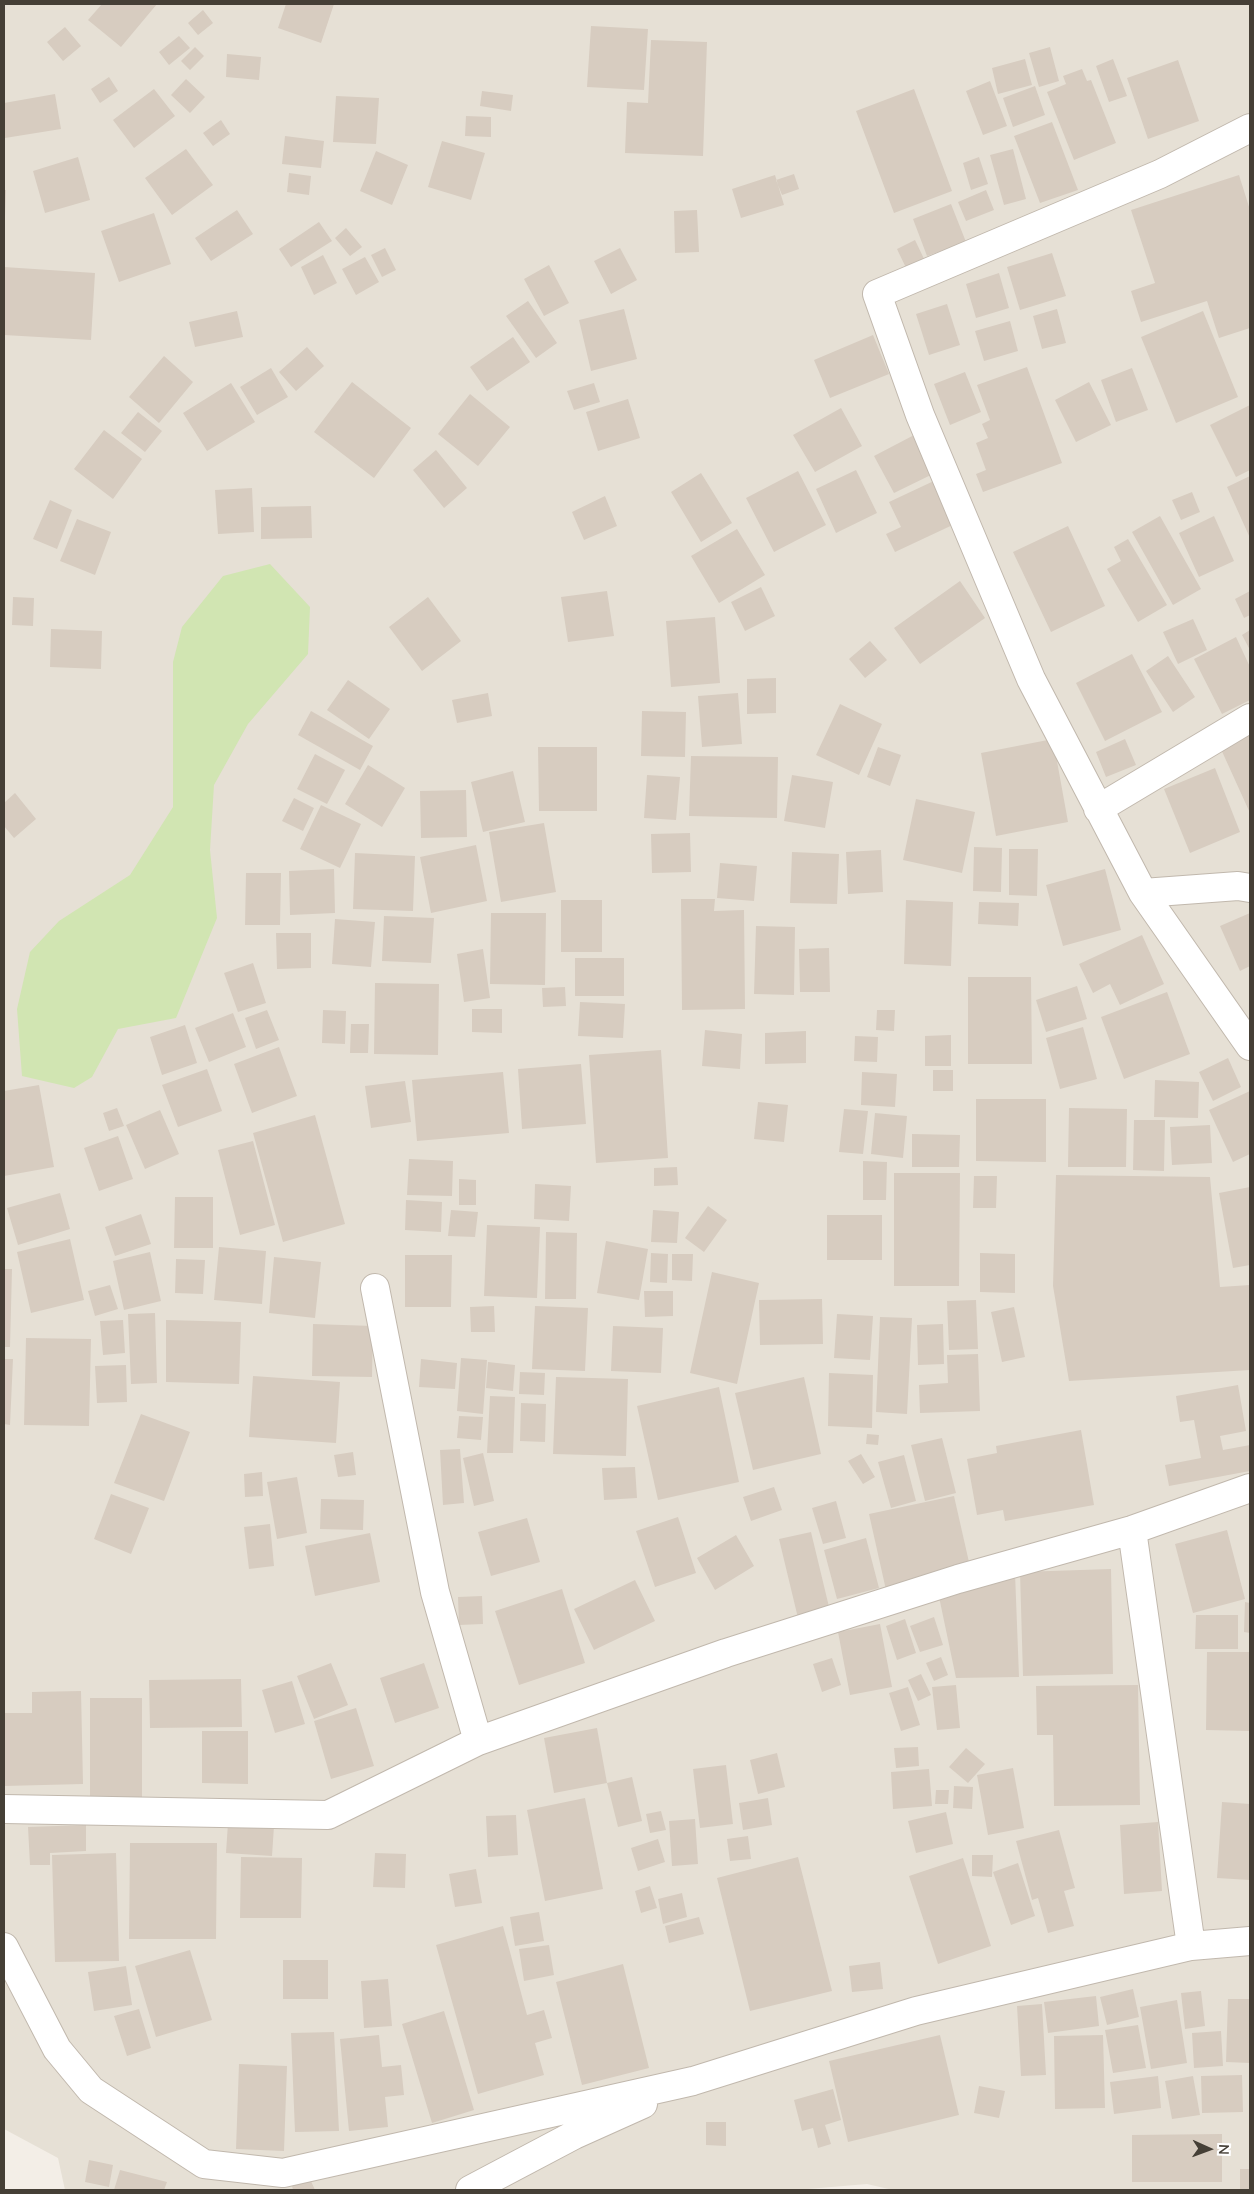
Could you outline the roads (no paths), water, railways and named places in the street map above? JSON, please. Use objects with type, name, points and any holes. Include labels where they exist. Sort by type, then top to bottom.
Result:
[{"type":"street","points":[[1250,128],[1160,174],[877,294],[920,415],[1031,679],[1143,893],[1250,1046]]},
{"type":"street","points":[[1098,809],[1250,718]]},
{"type":"street","points":[[1143,893],[1238,886],[1250,888]]},
{"type":"street","points":[[375,1288],[435,1592],[478,1741]]},
{"type":"street","points":[[4,1809],[328,1815],[478,1741],[735,1650],[958,1579],[1132,1530],[1250,1488]]},
{"type":"street","points":[[1132,1530],[1191,1946]]},
{"type":"street","points":[[4,1947],[57,2049],[91,2090],[204,2164],[283,2173],[693,2080],[916,2011],[1191,1946],[1250,1941]]},
{"type":"street","points":[[470,2190],[574,2135],[693,2080]]}]
